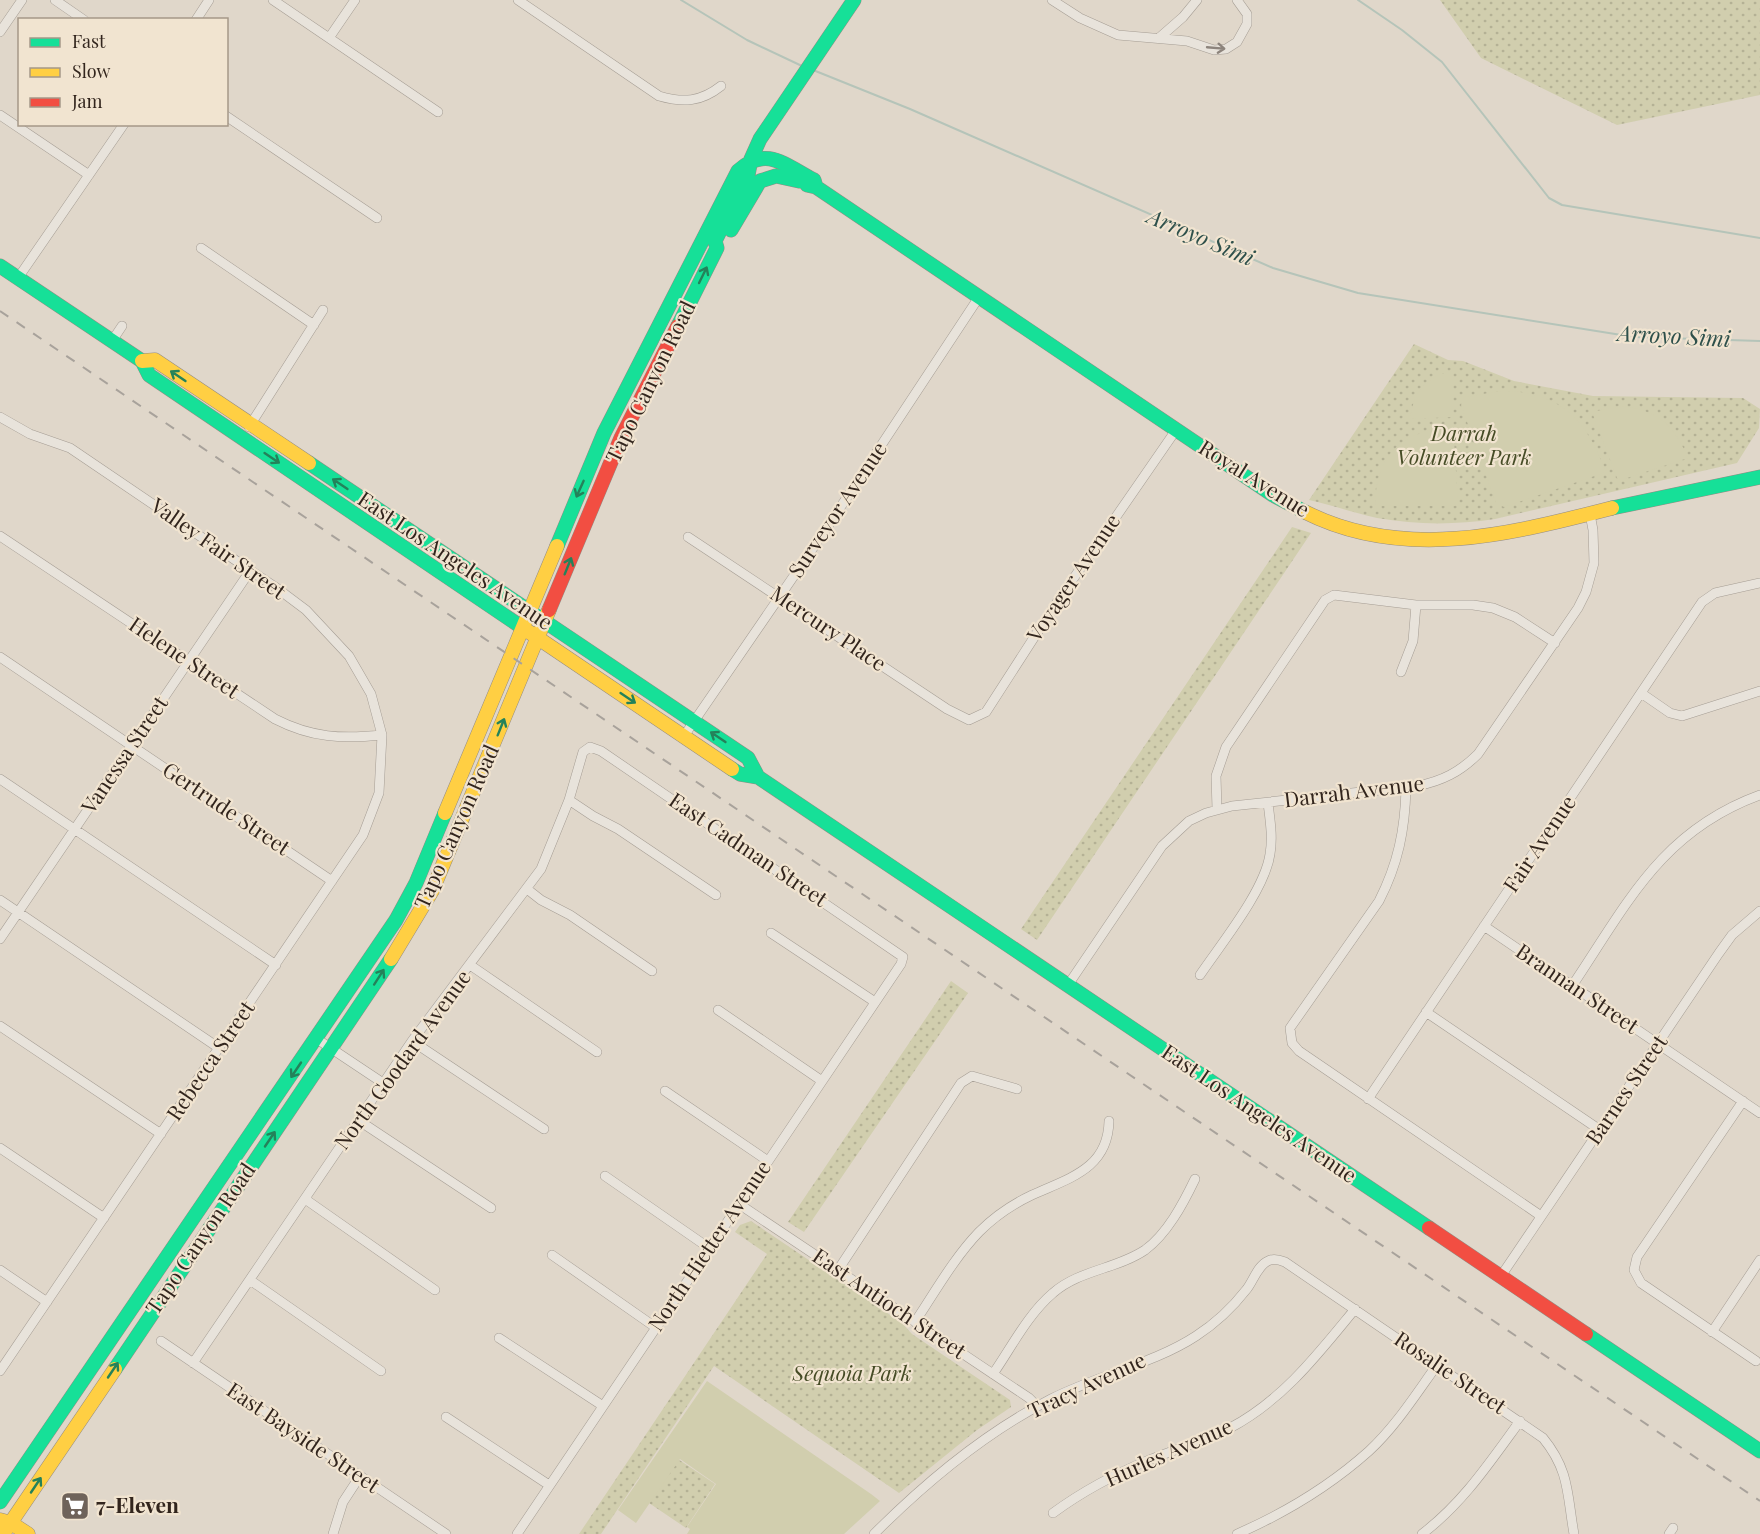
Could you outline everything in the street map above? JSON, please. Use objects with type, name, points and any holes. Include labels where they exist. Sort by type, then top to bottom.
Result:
[{"type":"main road","name":"Tapo Canyon Road","points":[[4,1529],[411,929],[436,882],[621,438],[717,248],[716,241],[748,175],[751,159],[762,136],[854,0]]},
{"type":"main road","name":"Royal Avenue","points":[[751,159],[772,158],[814,180],[816,187]]},
{"type":"main road","name":"Tapo Canyon Road","points":[[0,1502],[396,920],[416,883],[604,433],[738,171],[751,159]]},
{"type":"main road","name":"Royal Avenue","points":[[751,159],[816,187],[1176,430],[1292,506],[1325,521],[1376,536],[1419,542],[1466,542],[1523,532],[1590,514],[1760,477]]},
{"type":"main road","points":[[717,248],[722,245],[760,181],[776,176],[799,181]]},
{"type":"main road","name":"East Los Angeles Avenue","points":[[0,266],[142,362],[149,375],[740,774],[758,777],[1760,1451]]},
{"type":"main road","name":"East Los Angeles Avenue","points":[[142,362],[155,360],[529,609],[748,758],[758,777]]},
{"type":"main road","points":[[47,1434],[46,1460],[50,1464]]},
{"type":"main road","points":[[4,1529],[28,1534]]},
{"type":"street","points":[[0,32],[22,0]]},
{"type":"street","points":[[56,0],[81,18]]},
{"type":"street","points":[[197,18],[209,0]]},
{"type":"street","points":[[273,0],[438,112]]},
{"type":"street","points":[[329,38],[355,0]]},
{"type":"street","points":[[518,0],[659,96],[676,101],[690,101],[712,93],[721,86]]},
{"type":"street","points":[[1052,0],[1102,30],[1138,39],[1159,38],[1187,41],[1214,50],[1226,49],[1237,42],[1247,24],[1247,14],[1237,0]]},
{"type":"street","points":[[1159,38],[1183,18],[1197,0]]},
{"type":"street","points":[[0,115],[89,175]]},
{"type":"street","points":[[228,117],[377,218]]},
{"type":"street","points":[[18,278],[123,126]]},
{"type":"street","points":[[201,248],[314,325]]},
{"type":"street","name":"Surveyor Avenue","points":[[684,736],[979,297]]},
{"type":"street","points":[[242,438],[323,310]]},
{"type":"street","points":[[112,341],[122,326]]},
{"type":"street","name":"Valley Fair Street","points":[[0,417],[30,434],[80,454],[306,610],[349,656],[371,694],[382,735]]},
{"type":"street","name":"Voyager Avenue","points":[[969,720],[986,712],[1053,608],[1176,430]]},
{"type":"street","name":"Darrah Avenue","points":[[1068,985],[1162,846],[1189,822],[1217,809],[1434,783],[1452,775],[1478,754],[1578,608],[1592,577],[1594,554],[1590,514]]},
{"type":"street","name":"Helene Street","points":[[0,536],[275,719],[297,731],[334,739],[382,735]]},
{"type":"street","name":"Mercury Place","points":[[688,537],[947,709],[969,720]]},
{"type":"street","name":"Vanessa Street","points":[[0,939],[250,571]]},
{"type":"street","name":"Fair Avenue","points":[[1368,1099],[1702,602],[1715,593],[1760,584]]},
{"type":"street","points":[[1217,809],[1216,776],[1226,747],[1325,600],[1341,594],[1416,605],[1473,605],[1493,608],[1515,616],[1555,643]]},
{"type":"street","points":[[1401,672],[1413,640],[1416,605]]},
{"type":"street","name":"Gertrude Street","points":[[0,657],[332,881]]},
{"type":"street","points":[[1641,693],[1670,713],[1682,716],[1760,691]]},
{"type":"street","name":"Rebecca Street","points":[[0,1371],[363,835],[375,809],[382,769],[382,735]]},
{"type":"street","name":"North Goodard Avenue","points":[[193,1363],[412,1041],[527,890],[552,849],[583,752],[590,747]]},
{"type":"street","name":"East Cadman Street","points":[[590,747],[611,757],[903,957]]},
{"type":"street","points":[[0,779],[276,965]]},
{"type":"street","points":[[1406,788],[1402,841],[1389,882],[1379,901],[1290,1028],[1292,1043],[1299,1052],[1541,1216]]},
{"type":"street","points":[[1572,986],[1647,873],[1665,853],[1709,819],[1760,795]]},
{"type":"street","points":[[569,800],[618,829],[716,895]]},
{"type":"street","points":[[1200,975],[1256,892],[1265,872],[1272,837],[1268,803]]},
{"type":"street","points":[[527,890],[570,915],[651,971]]},
{"type":"street","points":[[0,900],[219,1048]]},
{"type":"street","name":"Barnes Street","points":[[1501,1276],[1732,935],[1760,911]]},
{"type":"street","name":"Brannan Street","points":[[1484,926],[1760,1113]]},
{"type":"street","points":[[771,933],[874,1002]]},
{"type":"street","name":"North Hietter Avenue","points":[[517,1534],[903,957]]},
{"type":"street","points":[[470,965],[597,1052]]},
{"type":"street","points":[[718,1010],[822,1081]]},
{"type":"street","points":[[1426,1012],[1600,1130]]},
{"type":"street","points":[[0,1026],[161,1134]]},
{"type":"street","points":[[317,1039],[383,1083]]},
{"type":"street","points":[[412,1041],[544,1129]]},
{"type":"street","points":[[838,1270],[961,1083],[972,1076],[1017,1089]]},
{"type":"street","points":[[665,1091],[768,1161]]},
{"type":"street","points":[[1743,1101],[1635,1263],[1637,1277],[1641,1283],[1756,1361]]},
{"type":"street","points":[[358,1120],[491,1208]]},
{"type":"street","points":[[915,1322],[961,1253],[995,1218],[1031,1195],[1082,1172],[1098,1158],[1108,1139],[1109,1121]]},
{"type":"street","points":[[0,1148],[104,1218]]},
{"type":"street","points":[[605,1176],[709,1248]]},
{"type":"street","points":[[993,1374],[1040,1306],[1054,1292],[1080,1277],[1144,1250],[1161,1234],[1195,1179]]},
{"type":"street","points":[[305,1199],[435,1290]]},
{"type":"street","name":"East Antioch Street","points":[[739,1204],[1029,1398],[1037,1407]]},
{"type":"street","points":[[552,1256],[655,1327]]},
{"type":"street","name":"Rosalie Street","points":[[1268,1260],[1285,1262],[1543,1438],[1560,1463],[1569,1488],[1575,1534]]},
{"type":"street","name":"Tracy Avenue","points":[[874,1534],[957,1462],[1037,1407],[1101,1376],[1193,1338],[1217,1322],[1268,1260]]},
{"type":"street","points":[[1712,1332],[1760,1260]]},
{"type":"street","points":[[0,1270],[47,1302]]},
{"type":"street","points":[[250,1280],[381,1371]]},
{"type":"street","name":"Hurles Avenue","points":[[1053,1513],[1082,1493],[1116,1475],[1210,1438],[1252,1414],[1305,1370],[1355,1309]]},
{"type":"street","points":[[499,1338],[603,1406]]},
{"type":"street","name":"East Bayside Street","points":[[161,1341],[446,1534]]},
{"type":"street","points":[[1237,1534],[1294,1506],[1368,1451],[1394,1424],[1437,1365]]},
{"type":"street","points":[[446,1417],[549,1485]]},
{"type":"street","points":[[1422,1534],[1442,1519],[1476,1483],[1520,1421]]},
{"type":"street","points":[[333,1534],[343,1502],[360,1476]]},
{"type":"green space","points":[[1440,0],[1760,0],[1760,95],[1617,125],[1481,58]]},
{"type":"green space","name":"Darrah Volunteer Park","points":[[1414,344],[1448,360],[1463,361],[1514,381],[1593,396],[1743,398],[1760,409],[1759,428],[1737,463],[1495,519],[1451,523],[1407,522],[1377,518],[1309,500]]},
{"type":"green space","points":[[1440,374],[1453,374],[1453,417],[1410,419],[1413,404],[1419,392]]},
{"type":"green space","points":[[1501,391],[1539,396],[1568,412],[1580,423],[1589,437],[1606,472],[1504,507],[1496,503],[1461,405],[1465,397]]},
{"type":"green space","points":[[1620,406],[1644,411],[1663,421],[1677,436],[1688,458],[1621,480],[1617,478],[1592,412]]},
{"type":"green space","points":[[1453,425],[1458,503],[1455,506],[1375,506],[1380,472],[1395,448],[1419,433]]},
{"type":"green space","points":[[1292,527],[1311,533],[1037,940],[1021,929]]},
{"type":"green space","points":[[951,981],[968,993],[804,1232],[788,1222]]},
{"type":"green space","name":"Sequoia Park","points":[[751,1221],[902,1323],[912,1334],[1010,1400],[1011,1407],[977,1430],[899,1493],[714,1366],[601,1534],[579,1534],[767,1254],[735,1232],[740,1225]]},
{"type":"green space","points":[[707,1381],[880,1501],[844,1534],[687,1534],[690,1529],[687,1527],[716,1484],[680,1459],[636,1523],[618,1510]]},
{"type":"green space","points":[[678,1459],[715,1484],[686,1528],[649,1503]]},
{"type":"waterway","name":"Arroyo Simi","points":[[681,0],[747,40],[802,66]]},
{"type":"waterway","points":[[1358,0],[1402,30],[1442,62],[1549,198],[1562,205],[1760,238]]},
{"type":"waterway","name":"Arroyo Simi","points":[[813,70],[910,109],[1273,268],[1358,293],[1634,337],[1760,341]]},
{"type":"railway","points":[[0,311],[1760,1501]]},
{"type":"traffic: fast","points":[[678,326],[717,248],[715,241],[748,175],[751,159],[760,139],[854,0]]},
{"type":"traffic: fast","points":[[557,546],[604,433],[738,171],[748,163],[767,158],[785,164],[814,180],[816,187]]},
{"type":"traffic: fast","points":[[731,230],[760,181],[776,176],[799,181]]},
{"type":"traffic: fast","points":[[807,185],[816,187],[1273,495],[1305,512]]},
{"type":"traffic: fast","points":[[0,266],[142,361],[149,375],[523,628]]},
{"type":"traffic: fast","points":[[309,463],[748,758],[758,777]]},
{"type":"traffic: fast","points":[[1612,508],[1760,477]]},
{"type":"traffic: fast","points":[[732,769],[740,774],[758,777],[1429,1228]]},
{"type":"traffic: fast","points":[[0,1502],[396,920],[416,883],[445,813]]},
{"type":"traffic: fast","points":[[115,1369],[391,959]]},
{"type":"traffic: fast","points":[[1586,1334],[1760,1451]]},
{"type":"traffic: slow","points":[[142,361],[155,360],[309,463]]},
{"type":"traffic: slow","points":[[1305,512],[1342,527],[1381,536],[1419,540],[1497,534],[1612,508]]},
{"type":"traffic: slow","points":[[445,813],[557,546]]},
{"type":"traffic: slow","points":[[391,959],[432,891],[549,610]]},
{"type":"traffic: slow","points":[[523,628],[732,769]]},
{"type":"traffic: slow","points":[[3,1534],[115,1369]]},
{"type":"traffic: slow","points":[[0,1520],[11,1523],[28,1534]]},
{"type":"traffic: jam","points":[[549,610],[621,438],[678,326]]},
{"type":"traffic: jam","points":[[1429,1228],[1586,1334]]},
{"type":"place","name":"7-Eleven","points":[[75,1506]]}]
